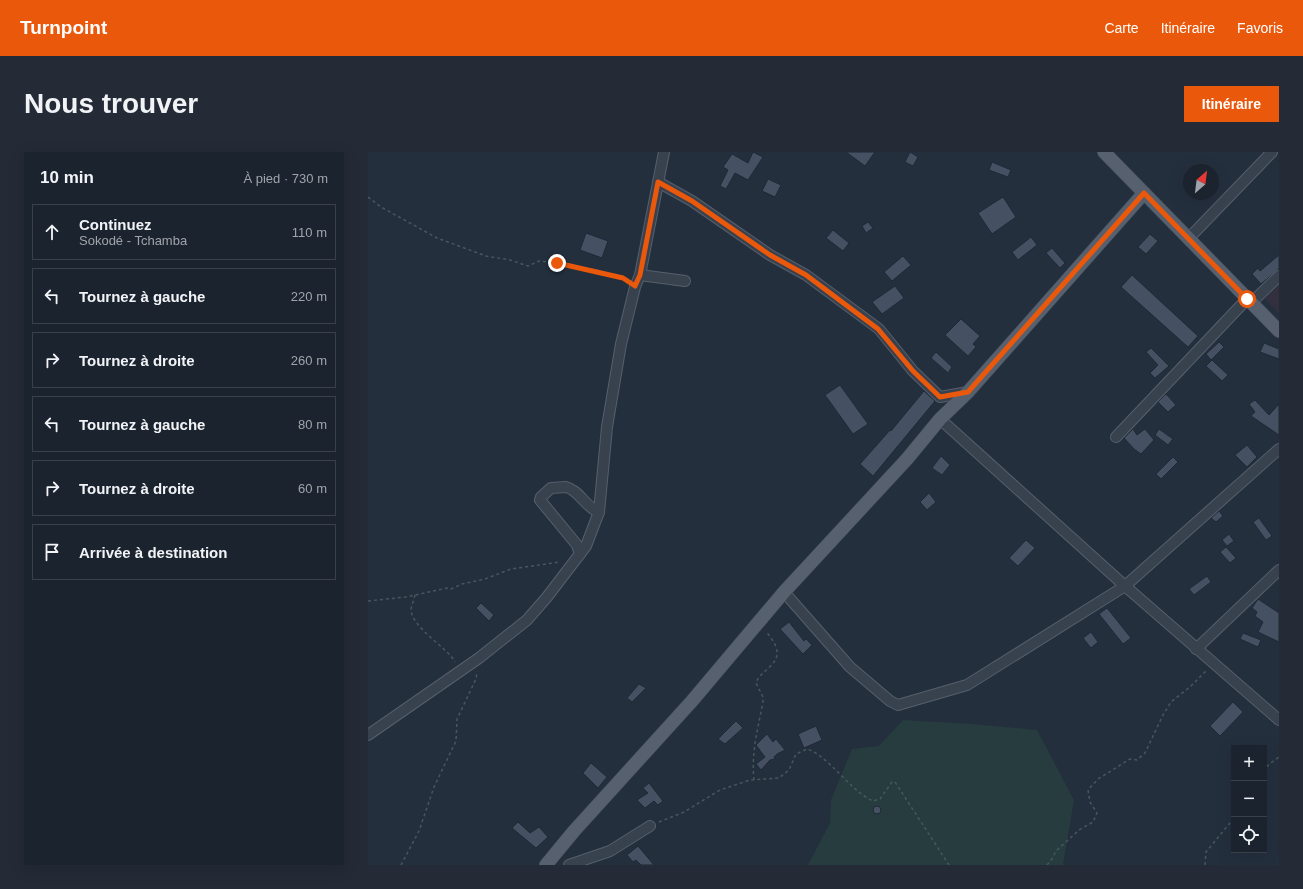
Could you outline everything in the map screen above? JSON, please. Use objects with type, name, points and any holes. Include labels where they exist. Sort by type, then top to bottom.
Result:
[{"type":"main road","points":[[1104,152],[1279,331]]},
{"type":"main road","points":[[546,865],[574,831],[692,701],[784,592],[940,419],[968,392],[1144,193]]},
{"type":"street","points":[[368,735],[480,658],[503,640],[537,610],[586,546],[599,512],[609,412],[635,286],[640,275],[664,152]]},
{"type":"street","points":[[1189,238],[1272,152]]},
{"type":"street","points":[[658,182],[692,201],[770,255],[806,275],[878,329],[913,371],[940,397],[968,392]]},
{"type":"street","points":[[640,275],[685,282]]},
{"type":"street","points":[[1116,438],[1249,301],[1279,276]]},
{"type":"street","points":[[940,419],[1196,649],[1278,718]]},
{"type":"street","points":[[784,592],[850,667],[890,701],[898,705],[967,685],[1125,586],[1279,449]]},
{"type":"street","points":[[577,558],[578,545],[552,516],[540,500],[541,496],[551,488],[566,487],[588,503],[594,510],[599,512]]},
{"type":"street","points":[[1196,649],[1279,570]]},
{"type":"street","points":[[569,865],[610,851],[650,826]]},
{"type":"path","points":[[368,197],[381,207],[438,238],[486,256],[510,260],[528,266],[540,262],[596,270],[623,278],[635,286]]},
{"type":"path","points":[[368,601],[415,595],[447,588],[451,589],[462,584],[485,579],[511,569],[577,558]]},
{"type":"path","points":[[415,595],[411,610],[414,617],[434,642],[452,658],[458,672]]},
{"type":"path","points":[[754,780],[752,764],[754,743],[763,702],[763,697],[756,683],[757,679],[769,668],[777,657],[777,648],[761,620]]},
{"type":"path","points":[[401,865],[419,831],[434,787],[456,741],[457,719],[476,679],[480,658]]},
{"type":"path","points":[[1047,865],[1052,860],[1056,851],[1067,840],[1079,830],[1093,822],[1097,813],[1090,802],[1088,790],[1098,779],[1130,759],[1137,760],[1145,753],[1163,715],[1171,702],[1191,686],[1207,669],[1210,660]]},
{"type":"path","points":[[650,826],[684,812],[720,790],[754,780],[779,778],[786,774],[798,752],[807,749],[872,801],[880,799],[892,782],[895,782],[949,865]]},
{"type":"path","points":[[1267,768],[1279,757]]},
{"type":"path","points":[[1205,865],[1206,852],[1231,822]]},
{"type":"shaded area","points":[[1279,285],[1279,313],[1265,299]]},
{"type":"green space","points":[[903,720],[1037,730],[1074,800],[1063,865],[808,865],[830,823],[831,800],[852,749],[879,746]]},
{"type":"building","points":[[753,152],[763,157],[748,180],[735,173],[726,189],[720,186],[728,170],[723,167],[732,154],[748,163]]},
{"type":"building","points":[[846,152],[875,152],[865,166]]},
{"type":"building","points":[[910,152],[918,157],[913,166],[905,162]]},
{"type":"building","points":[[992,162],[1011,170],[1008,177],[989,170]]},
{"type":"building","points":[[768,179],[781,185],[775,197],[762,191]]},
{"type":"building","points":[[1003,197],[1016,217],[992,234],[978,213]]},
{"type":"building","points":[[868,222],[873,228],[866,233],[862,226]]},
{"type":"building","points":[[833,230],[849,243],[843,251],[826,238]]},
{"type":"building","points":[[586,233],[608,241],[602,258],[580,250]]},
{"type":"building","points":[[1150,234],[1158,241],[1146,254],[1138,247]]},
{"type":"building","points":[[1031,237],[1037,245],[1018,260],[1012,252]]},
{"type":"building","points":[[1052,248],[1065,263],[1060,268],[1046,253]]},
{"type":"building","points":[[1279,255],[1279,269],[1261,284],[1252,274],[1258,268],[1260,271]]},
{"type":"building","points":[[903,256],[911,265],[892,281],[884,272]]},
{"type":"building","points":[[1132,275],[1198,336],[1188,347],[1121,287]]},
{"type":"building","points":[[895,286],[904,298],[882,314],[872,302]]},
{"type":"building","points":[[961,319],[980,336],[973,344],[976,347],[968,356],[945,335]]},
{"type":"building","points":[[1219,342],[1224,347],[1211,360],[1206,354]]},
{"type":"building","points":[[1264,343],[1279,349],[1279,359],[1260,352]]},
{"type":"building","points":[[1151,348],[1169,366],[1155,378],[1150,373],[1158,365],[1146,352]]},
{"type":"building","points":[[936,352],[952,367],[948,373],[931,358]]},
{"type":"building","points":[[1212,360],[1228,375],[1222,381],[1206,366]]},
{"type":"building","points":[[840,385],[868,424],[853,434],[825,395]]},
{"type":"building","points":[[924,391],[935,401],[873,476],[860,464],[890,430],[891,431]]},
{"type":"building","points":[[1166,394],[1176,405],[1168,412],[1158,402]]},
{"type":"building","points":[[1255,400],[1269,415],[1279,404],[1279,435],[1251,416],[1255,412],[1249,404]]},
{"type":"building","points":[[1133,429],[1137,435],[1145,429],[1154,440],[1141,454],[1124,438]]},
{"type":"building","points":[[1159,429],[1173,439],[1168,445],[1155,435]]},
{"type":"building","points":[[1247,445],[1257,457],[1247,467],[1235,455]]},
{"type":"building","points":[[941,456],[950,465],[942,475],[932,468]]},
{"type":"building","points":[[1173,457],[1178,462],[1161,479],[1156,474]]},
{"type":"building","points":[[929,493],[936,502],[927,510],[920,502]]},
{"type":"building","points":[[1219,511],[1223,516],[1216,522],[1211,518]]},
{"type":"building","points":[[1259,518],[1272,536],[1266,540],[1253,522]]},
{"type":"building","points":[[1229,534],[1234,541],[1227,546],[1222,540]]},
{"type":"building","points":[[1026,540],[1035,548],[1018,566],[1009,558]]},
{"type":"building","points":[[1226,547],[1236,558],[1230,563],[1220,552]]},
{"type":"building","points":[[1207,576],[1211,582],[1194,595],[1189,589]]},
{"type":"building","points":[[1258,599],[1279,613],[1279,642],[1258,632],[1263,622],[1255,616],[1257,612],[1252,608]]},
{"type":"building","points":[[481,603],[494,615],[489,621],[476,608]]},
{"type":"building","points":[[1107,608],[1131,638],[1123,644],[1099,614]]},
{"type":"building","points":[[789,622],[804,641],[806,639],[812,645],[803,654],[780,629]]},
{"type":"building","points":[[1091,632],[1098,642],[1091,648],[1083,638]]},
{"type":"building","points":[[1243,633],[1261,640],[1258,647],[1240,639]]},
{"type":"building","points":[[639,684],[646,688],[632,702],[627,698]]},
{"type":"building","points":[[1233,702],[1243,712],[1220,736],[1210,726]]},
{"type":"building","points":[[736,721],[743,728],[725,744],[718,739]]},
{"type":"building","points":[[816,726],[822,740],[804,748],[798,734]]},
{"type":"building","points":[[767,734],[773,742],[776,739],[785,750],[777,754],[774,757],[775,759],[770,760],[761,770],[756,764],[765,757],[756,745]]},
{"type":"building","points":[[591,763],[607,777],[598,788],[583,773]]},
{"type":"building","points":[[649,783],[663,801],[658,805],[654,801],[645,808],[637,800],[648,793],[643,788]]},
{"type":"building","points":[[877,806],[880,807],[880,813],[877,814],[874,813],[873,810],[874,807]]},
{"type":"building","points":[[518,822],[530,833],[539,827],[548,837],[536,848],[512,828]]},
{"type":"building","points":[[638,846],[654,865],[641,865],[636,860],[633,862],[627,855]]},
{"type":"route","points":[[557,263],[596,270],[623,278],[630,281],[635,286],[640,275],[658,182],[692,201],[770,255],[806,275],[878,329],[913,371],[940,397],[968,392],[1144,193],[1247,299]]}]
